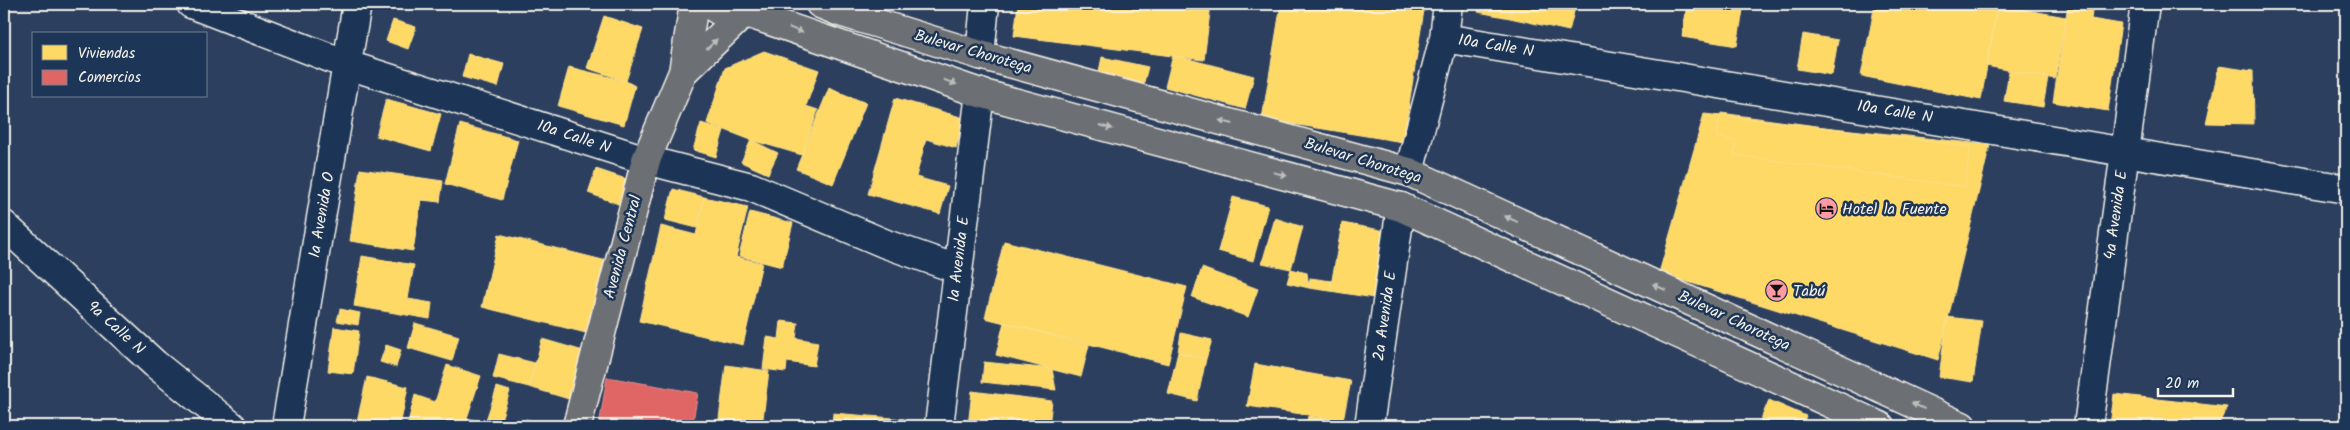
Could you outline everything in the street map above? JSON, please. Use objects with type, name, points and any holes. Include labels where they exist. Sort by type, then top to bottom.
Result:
[{"type":"main road","name":"Avenida Central","points":[[577,426],[646,160],[683,72],[694,4]]},
{"type":"main road","name":"Bulevar Chorotega","points":[[710,4],[726,14],[753,11],[980,93],[1401,207],[1880,426]]},
{"type":"main road","name":"Bulevar Chorotega","points":[[820,4],[840,12],[980,55],[1409,172],[1962,426]]},
{"type":"main road","name":"Avenida Central","points":[[683,72],[753,11]]},
{"type":"main road","points":[[1248,165],[1257,130]]},
{"type":"street","name":"10a Calle N","points":[[191,4],[348,65],[646,160],[751,187],[886,244],[957,270]]},
{"type":"street","name":"1a Avenida O","points":[[286,426],[357,4]]},
{"type":"street","points":[[980,55],[985,4]]},
{"type":"street","points":[[1409,172],[1444,38],[1448,4]]},
{"type":"street","name":"4a Avenida E","points":[[2088,426],[2124,150],[2146,4]]},
{"type":"street","name":"10a Calle N","points":[[1444,38],[2124,150],[2346,189]]},
{"type":"street","name":"1a Avenida E","points":[[939,426],[980,93]]},
{"type":"street","name":"2a Avenida E","points":[[1369,426],[1401,207]]},
{"type":"street","name":"9a Calle N","points":[[4,225],[155,364],[232,426]]},
{"type":"building: Viviendas","points":[[1018,4],[1211,4],[1204,60],[1014,36]]},
{"type":"building: Viviendas","points":[[1281,4],[1425,4],[1403,142],[1262,119]]},
{"type":"building: Viviendas","points":[[1479,4],[1512,4],[1510,18],[1478,12]]},
{"type":"building: Viviendas","points":[[1512,4],[1576,4],[1569,31],[1510,18]]},
{"type":"building: Viviendas","points":[[1687,4],[1744,4],[1737,46],[1682,37]]},
{"type":"building: Viviendas","points":[[1875,4],[1998,4],[1981,100],[1861,76]]},
{"type":"building: Viviendas","points":[[2068,4],[2093,4],[2091,19],[2121,24],[2108,111],[2053,102]]},
{"type":"building: Viviendas","points":[[1998,5],[2066,17],[2055,79],[1986,66]]},
{"type":"building: Viviendas","points":[[604,16],[643,29],[626,81],[587,68]]},
{"type":"building: Viviendas","points":[[393,20],[416,27],[408,49],[386,41]]},
{"type":"building: Viviendas","points":[[1803,34],[1838,40],[1832,75],[1797,69]]},
{"type":"building: Viviendas","points":[[764,51],[819,70],[806,106],[818,110],[802,155],[751,140],[707,123],[725,68]]},
{"type":"building: Viviendas","points":[[468,54],[504,64],[498,87],[462,77]]},
{"type":"building: Viviendas","points":[[1173,55],[1254,76],[1245,109],[1165,87]]},
{"type":"building: Viviendas","points":[[1102,57],[1148,67],[1143,86],[1098,76]]},
{"type":"building: Viviendas","points":[[2219,66],[2253,71],[2254,124],[2206,123]]},
{"type":"building: Viviendas","points":[[569,67],[626,81],[635,86],[624,125],[558,106]]},
{"type":"building: Viviendas","points":[[2009,71],[2048,77],[2043,107],[2004,101]]},
{"type":"building: Viviendas","points":[[829,88],[866,103],[833,184],[796,169]]},
{"type":"building: Viviendas","points":[[895,98],[964,118],[956,148],[926,139],[916,177],[948,186],[940,214],[868,194]]},
{"type":"building: Viviendas","points":[[386,99],[441,114],[431,151],[376,136]]},
{"type":"building: Viviendas","points":[[1721,113],[1970,147],[1965,187],[1734,155],[1736,141],[1716,137]]},
{"type":"building: Viviendas","name":"Hotel la Fuente","points":[[1704,114],[1990,145],[1938,360],[1659,273]]},
{"type":"building: Viviendas","points":[[701,123],[724,130],[716,157],[693,150]]},
{"type":"building: Viviendas","points":[[460,124],[518,140],[502,200],[445,184]]},
{"type":"building: Viviendas","points":[[751,140],[778,153],[768,174],[741,162]]},
{"type":"building: Viviendas","points":[[360,169],[443,181],[440,202],[421,200],[413,251],[350,241]]},
{"type":"building: Viviendas","points":[[596,169],[629,180],[621,205],[588,193]]},
{"type":"building: Viviendas","points":[[673,189],[704,197],[697,228],[665,220]]},
{"type":"building: Viviendas","points":[[704,197],[748,207],[736,257],[762,263],[743,345],[639,321],[661,226],[696,235]]},
{"type":"building: Viviendas","points":[[1233,197],[1268,206],[1253,261],[1218,251]]},
{"type":"building: Viviendas","points":[[750,212],[793,223],[782,267],[739,256]]},
{"type":"building: Viviendas","points":[[1275,218],[1303,227],[1291,269],[1262,263]]},
{"type":"building: Viviendas","points":[[1342,223],[1386,231],[1374,298],[1330,291]]},
{"type":"building: Viviendas","points":[[499,234],[607,261],[590,334],[482,307]]},
{"type":"building: Viviendas","points":[[1004,241],[1187,287],[1168,364],[985,318]]},
{"type":"building: Viviendas","points":[[362,256],[414,265],[408,299],[432,303],[430,319],[354,306]]},
{"type":"building: Viviendas","points":[[1202,268],[1258,289],[1248,317],[1192,297]]},
{"type":"building: Viviendas","points":[[1291,269],[1307,273],[1309,288],[1287,283]]},
{"type":"building: Viviendas","points":[[1310,278],[1332,281],[1330,291],[1309,288]]},
{"type":"building: Viviendas","points":[[340,309],[360,313],[358,325],[337,321]]},
{"type":"building: Viviendas","points":[[1947,317],[1982,321],[1973,382],[1939,377]]},
{"type":"building: Viviendas","points":[[781,321],[798,323],[796,338],[818,342],[814,366],[787,362],[786,372],[763,369],[767,337],[779,339]]},
{"type":"building: Viviendas","points":[[1004,322],[1089,345],[1081,377],[996,355]]},
{"type":"building: Viviendas","points":[[415,323],[459,336],[452,361],[408,348]]},
{"type":"building: Viviendas","points":[[334,327],[359,331],[353,374],[328,371]]},
{"type":"building: Viviendas","points":[[1181,333],[1212,340],[1206,359],[1178,352]]},
{"type":"building: Viviendas","points":[[542,339],[587,352],[572,400],[529,387]]},
{"type":"building: Viviendas","points":[[386,345],[401,350],[396,367],[380,362]]},
{"type":"building: Viviendas","points":[[1178,352],[1206,359],[1197,401],[1168,394]]},
{"type":"building: Viviendas","points":[[499,354],[535,363],[529,387],[493,378]]},
{"type":"building: Viviendas","points":[[984,362],[1052,369],[1056,390],[982,382]]},
{"type":"building: Viviendas","points":[[1255,364],[1351,381],[1343,420],[1247,406]]},
{"type":"building: Viviendas","points":[[447,365],[481,376],[467,418],[485,423],[497,387],[510,391],[499,426],[407,426],[415,395],[435,402]]},
{"type":"building: Viviendas","points":[[726,365],[769,371],[762,426],[718,426]]},
{"type":"building: Viviendas","points":[[367,377],[408,387],[400,426],[356,426]]},
{"type":"building: Viviendas","points":[[972,391],[1052,401],[1049,426],[968,426]]},
{"type":"building: Viviendas","points":[[2114,394],[2227,407],[2218,426],[2110,426]]},
{"type":"building: Viviendas","points":[[1769,400],[1806,416],[1802,426],[1758,426]]},
{"type":"building: Viviendas","points":[[833,413],[905,419],[905,426],[832,426]]},
{"type":"building: Viviendas","points":[[1308,416],[1343,420],[1356,424],[1356,426],[1306,426]]},
{"type":"building: Viviendas","points":[[526,419],[548,426],[524,426]]},
{"type":"building: Comercios","points":[[607,377],[698,393],[692,426],[599,426]]},
{"type":"place","name":"Hotel la Fuente","points":[[1826,209]]},
{"type":"place","name":"Tabú","points":[[1777,291]]}]
